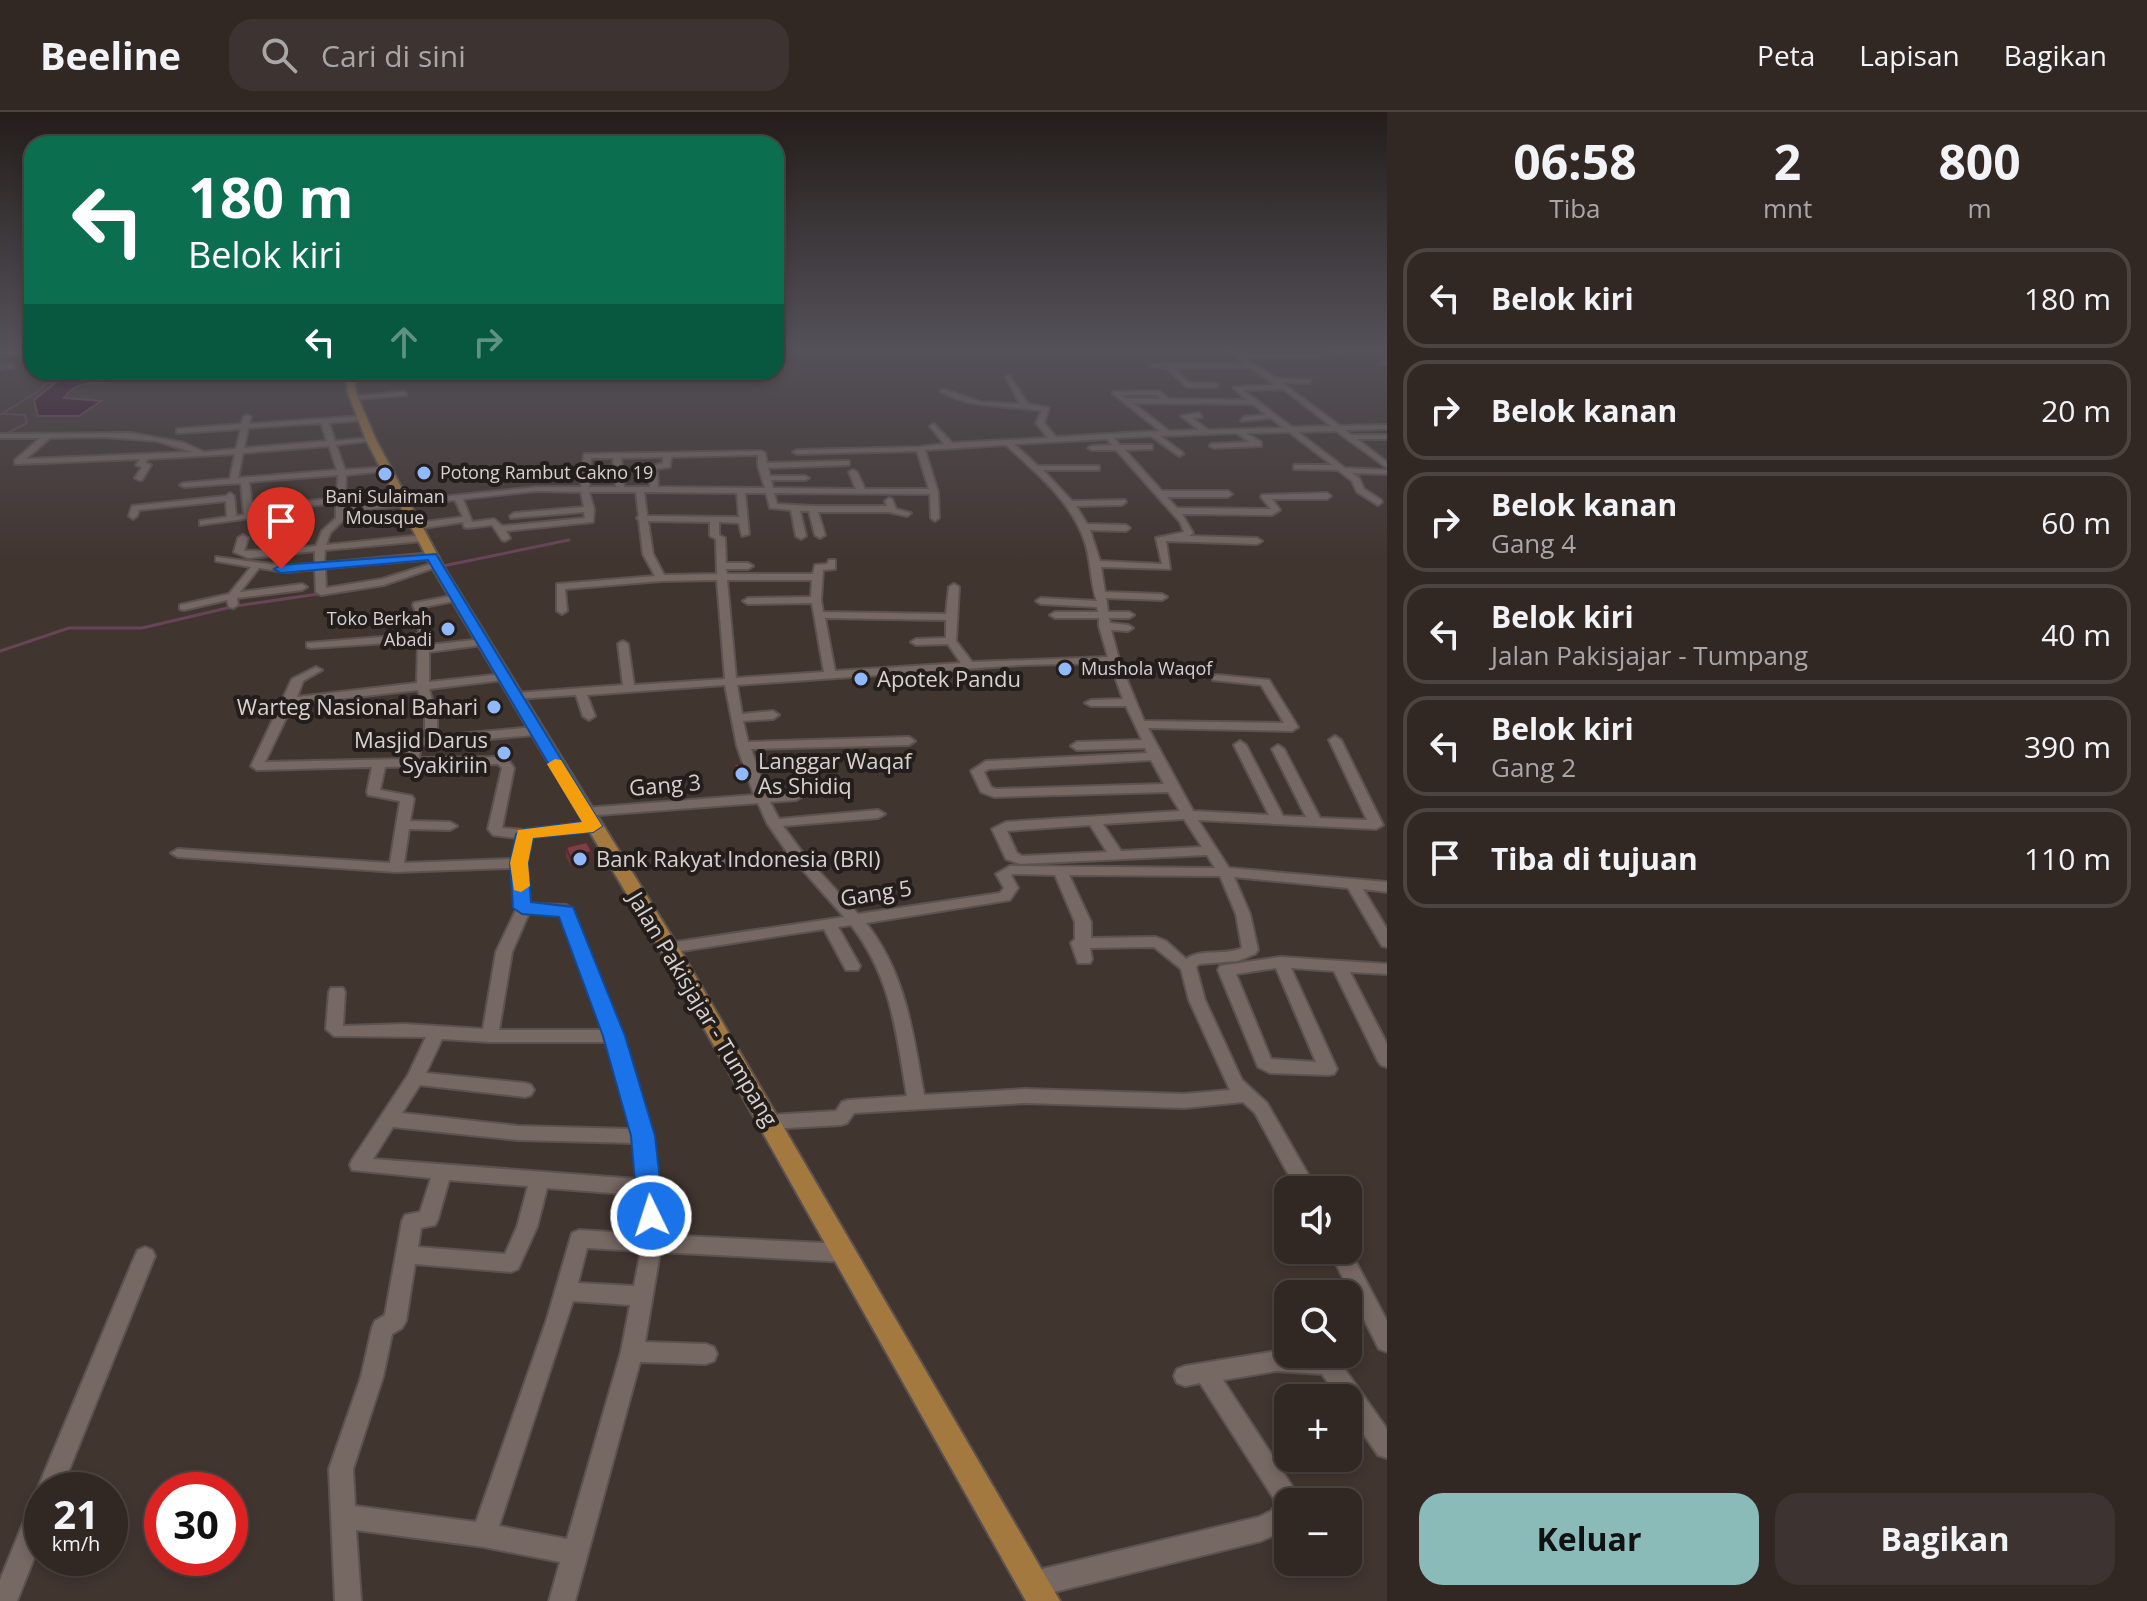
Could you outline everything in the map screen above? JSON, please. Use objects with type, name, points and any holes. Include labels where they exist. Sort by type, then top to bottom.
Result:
[{"type":"main road","name":"Jalan Pakisjajar - Tumpang","points":[[363,419],[436,564],[534,731],[669,948],[1039,1592]]},
{"type":"street","points":[[201,456],[218,419]]},
{"type":"street","points":[[235,477],[246,419]]},
{"type":"street","points":[[180,431],[334,419]]},
{"type":"street","points":[[1042,419],[1040,423],[1053,439]]},
{"type":"street","points":[[1150,419],[1167,433]]},
{"type":"street","points":[[1190,419],[1206,432]]},
{"type":"street","points":[[1277,419],[1356,480],[1360,490],[1378,502]]},
{"type":"street","points":[[1327,419],[1387,469]]},
{"type":"street","points":[[324,420],[342,473],[340,519],[325,529],[320,549],[321,592],[370,584],[436,564]]},
{"type":"street","points":[[934,426],[949,445]]},
{"type":"street","points":[[921,451],[949,445],[1167,433],[1387,427]]},
{"type":"street","points":[[1214,446],[1258,444],[1239,431]]},
{"type":"street","points":[[1153,434],[1179,454]]},
{"type":"street","points":[[3,436],[149,438],[216,459],[218,452],[332,446],[371,440]]},
{"type":"street","points":[[47,436],[18,461],[201,456]]},
{"type":"street","points":[[69,445],[80,436]]},
{"type":"street","points":[[1109,437],[1151,489],[1190,530],[1176,538]]},
{"type":"street","points":[[1349,437],[1382,437],[1387,445]]},
{"type":"street","points":[[1303,439],[1317,439]]},
{"type":"street","points":[[1008,443],[1069,504],[1084,527],[1095,564],[1101,610],[1114,660],[1147,744],[1170,788],[1225,872],[1239,900],[1250,950],[1238,956],[1195,959],[1188,966]]},
{"type":"street","points":[[120,458],[128,447]]},
{"type":"street","points":[[1092,448],[1149,447]]},
{"type":"street","points":[[289,449],[290,461]]},
{"type":"street","points":[[845,449],[849,469],[862,492]]},
{"type":"street","points":[[797,452],[845,449],[934,453]]},
{"type":"street","points":[[921,451],[934,492],[935,518]]},
{"type":"street","points":[[54,461],[62,452]]},
{"type":"street","points":[[592,531],[585,490],[585,456],[760,453],[775,508],[891,509],[907,513]]},
{"type":"street","points":[[617,455],[620,491]]},
{"type":"street","points":[[654,491],[653,467],[668,465],[667,455]]},
{"type":"street","points":[[1303,456],[1321,455]]},
{"type":"street","points":[[1373,455],[1387,456]]},
{"type":"street","points":[[139,478],[147,465],[140,465],[145,457]]},
{"type":"street","points":[[1029,464],[1052,458]]},
{"type":"street","points":[[1029,464],[1096,468]]},
{"type":"street","points":[[762,466],[868,472]]},
{"type":"street","points":[[1297,467],[1387,469]]},
{"type":"street","points":[[235,477],[210,483],[184,481],[235,477],[245,482],[386,469]]},
{"type":"street","points":[[836,482],[849,469]]},
{"type":"street","points":[[765,478],[805,478]]},
{"type":"street","points":[[245,482],[248,515]]},
{"type":"street","points":[[262,530],[260,509],[405,503],[536,489],[741,492],[836,482],[862,492],[934,492]]},
{"type":"street","points":[[177,504],[178,490],[209,488],[210,483]]},
{"type":"street","points":[[1151,489],[1228,494]]},
{"type":"street","points":[[640,491],[641,518],[648,554],[661,578]]},
{"type":"street","points":[[741,492],[745,534]]},
{"type":"street","points":[[887,492],[891,509]]},
{"type":"street","points":[[1174,511],[1272,512],[1276,510],[1265,497],[1327,496]]},
{"type":"street","points":[[133,516],[135,509],[230,497],[232,519]]},
{"type":"street","points":[[458,498],[467,522]]},
{"type":"street","points":[[1069,504],[1122,502]]},
{"type":"street","points":[[795,508],[801,536]]},
{"type":"street","points":[[514,516],[590,509]]},
{"type":"street","points":[[813,509],[820,535]]},
{"type":"street","points":[[203,523],[261,514]]},
{"type":"street","points":[[641,518],[744,520]]},
{"type":"street","points":[[714,519],[722,572],[731,683],[743,746],[774,823],[795,855],[853,919],[881,957],[904,1027],[917,1104]]},
{"type":"street","points":[[243,538],[241,554],[276,553],[320,549],[467,522],[494,522],[503,534],[590,520]]},
{"type":"street","points":[[1084,527],[1126,528]]},
{"type":"street","points":[[276,553],[282,532]]},
{"type":"street","points":[[1095,564],[1167,567],[1159,539],[1257,541]]},
{"type":"street","points":[[219,559],[256,566],[436,564]]},
{"type":"street","points":[[830,675],[816,600],[818,567],[833,567],[832,562]]},
{"type":"street","points":[[368,563],[370,584]]},
{"type":"street","points":[[232,601],[256,566]]},
{"type":"street","points":[[562,611],[560,586],[722,572],[748,566]]},
{"type":"street","points":[[722,572],[818,577]]},
{"type":"street","points":[[279,590],[289,575]]},
{"type":"street","points":[[184,607],[302,587]]},
{"type":"street","points":[[954,587],[951,641],[970,667]]},
{"type":"street","points":[[1055,615],[1101,610],[1162,597]]},
{"type":"street","points":[[431,741],[430,706],[423,688],[424,643],[418,605],[456,598]]},
{"type":"street","points":[[748,601],[816,600]]},
{"type":"street","points":[[1041,601],[1129,615]]},
{"type":"street","points":[[1101,610],[1128,628]]},
{"type":"street","points":[[818,615],[951,617]]},
{"type":"street","points":[[916,642],[951,641]]},
{"type":"street","points":[[311,645],[482,642]]},
{"type":"street","points":[[623,644],[629,688]]},
{"type":"street","points":[[1017,649],[1023,662]]},
{"type":"street","points":[[289,701],[423,688],[509,687],[580,691],[1023,662],[1114,660]]},
{"type":"street","points":[[316,670],[298,679],[257,766],[412,760],[505,762],[504,798],[495,829],[524,834],[519,863],[523,910],[504,952],[490,1036]]},
{"type":"street","points":[[1139,724],[1292,727],[1265,682],[1217,678]]},
{"type":"street","points":[[580,691],[589,716]]},
{"type":"street","points":[[1091,703],[1130,702]]},
{"type":"street","points":[[737,718],[773,715]]},
{"type":"street","points":[[412,760],[413,743],[484,744],[534,731]]},
{"type":"street","points":[[1210,851],[1020,860],[1011,856],[999,829],[1011,825],[1188,815],[1376,825],[1335,740]]},
{"type":"street","points":[[743,746],[909,741]]},
{"type":"street","points":[[1077,746],[1147,744]]},
{"type":"street","points":[[1240,745],[1278,820]]},
{"type":"street","points":[[1278,749],[1315,822]]},
{"type":"street","points":[[1155,756],[982,765],[977,771],[986,789],[994,793],[1170,788]]},
{"type":"street","points":[[379,763],[373,792],[407,799],[396,868]]},
{"type":"street","name":"Gang 3","points":[[524,834],[589,819],[796,796]]},
{"type":"street","points":[[774,823],[878,814]]},
{"type":"street","points":[[1095,821],[1116,855]]},
{"type":"street","points":[[403,825],[450,826]]},
{"type":"street","points":[[178,853],[396,868],[519,863]]},
{"type":"street","points":[[716,864],[795,855]]},
{"type":"street","name":"Gang 5","points":[[669,948],[1005,897],[1011,888],[1003,874],[1010,870],[1061,872]]},
{"type":"street","points":[[1188,966],[1178,963],[1164,946],[1156,942],[1082,951],[1083,922],[1061,872],[1225,872],[1387,887]]},
{"type":"street","points":[[1353,884],[1387,942]]},
{"type":"street","points":[[523,910],[566,910],[614,1036],[643,1136],[649,1188],[652,1243],[632,1352],[562,1601]]},
{"type":"street","points":[[828,923],[852,966]]},
{"type":"street","points":[[1281,962],[1328,1069],[1270,1067],[1264,1063],[1226,970],[1281,962],[1387,969]]},
{"type":"street","points":[[1188,966],[1197,1000],[1228,1069],[1273,1125],[1300,1176]]},
{"type":"street","points":[[1339,966],[1387,1061]]},
{"type":"street","points":[[337,992],[334,1029],[337,1031],[614,1036]]},
{"type":"street","points":[[437,1032],[415,1078],[359,1165],[539,1182],[649,1188]]},
{"type":"street","points":[[415,1078],[525,1090]]},
{"type":"street","points":[[770,1122],[841,1118],[848,1107],[854,1106],[1067,1097],[1184,1101],[1246,1095]]},
{"type":"street","points":[[388,1119],[518,1133],[643,1136]]},
{"type":"street","points":[[348,1601],[341,1469],[389,1324],[408,1255],[412,1221],[428,1219],[442,1173]]},
{"type":"street","points":[[408,1255],[511,1263],[527,1227],[539,1182]]},
{"type":"street","points":[[484,1535],[499,1480],[552,1342],[578,1239],[846,1253]]},
{"type":"street","points":[[56,1472],[145,1256]]},
{"type":"street","points":[[1346,1264],[1387,1342]]},
{"type":"street","points":[[566,1291],[642,1296]]},
{"type":"street","points":[[632,1352],[706,1354]]},
{"type":"street","points":[[1280,1488],[1195,1374],[1276,1361],[1328,1364],[1386,1447]]},
{"type":"street","points":[[342,1516],[484,1535],[575,1553]]},
{"type":"street","points":[[1039,1592],[1274,1523]]},
{"type":"street","points":[[4,1601],[24,1552]]},
{"type":"building","points":[[734,764],[742,764],[745,774],[738,775]]},
{"type":"building","points":[[587,842],[592,852],[570,857],[566,847]]},
{"type":"waterway","points":[[0,437],[27,423],[26,419]]},
{"type":"waterway","points":[[438,567],[569,540]]},
{"type":"waterway","points":[[400,579],[430,569]]},
{"type":"waterway","points":[[0,651],[69,628],[142,628],[236,606],[325,593]]},
{"type":"slow traffic","points":[[521,886],[519,863],[524,834],[593,826],[555,764]]},
{"type":"place","name":"Potong Rambut Cakno 19","points":[[424,473]]},
{"type":"place","name":"Bani Sulaiman Mousque","points":[[385,474]]},
{"type":"place","name":"Toko Berkah Abadi","points":[[448,629]]},
{"type":"place","name":"Mushola Waqof","points":[[1065,669]]},
{"type":"place","name":"Apotek Pandu","points":[[861,679]]},
{"type":"place","name":"Warteg Nasional Bahari","points":[[494,707]]},
{"type":"place","name":"Masjid Darus Syakiriin","points":[[504,753]]},
{"type":"place","name":"Langgar Waqaf As Shidiq","points":[[742,774]]},
{"type":"place","name":"Bank Rakyat Indonesia (BRI)","points":[[580,859]]},
{"type":"route","points":[[281,569],[432,556],[585,812],[593,826],[524,834],[519,863],[522,908],[567,911],[614,1036],[643,1136],[651,1216]]}]
